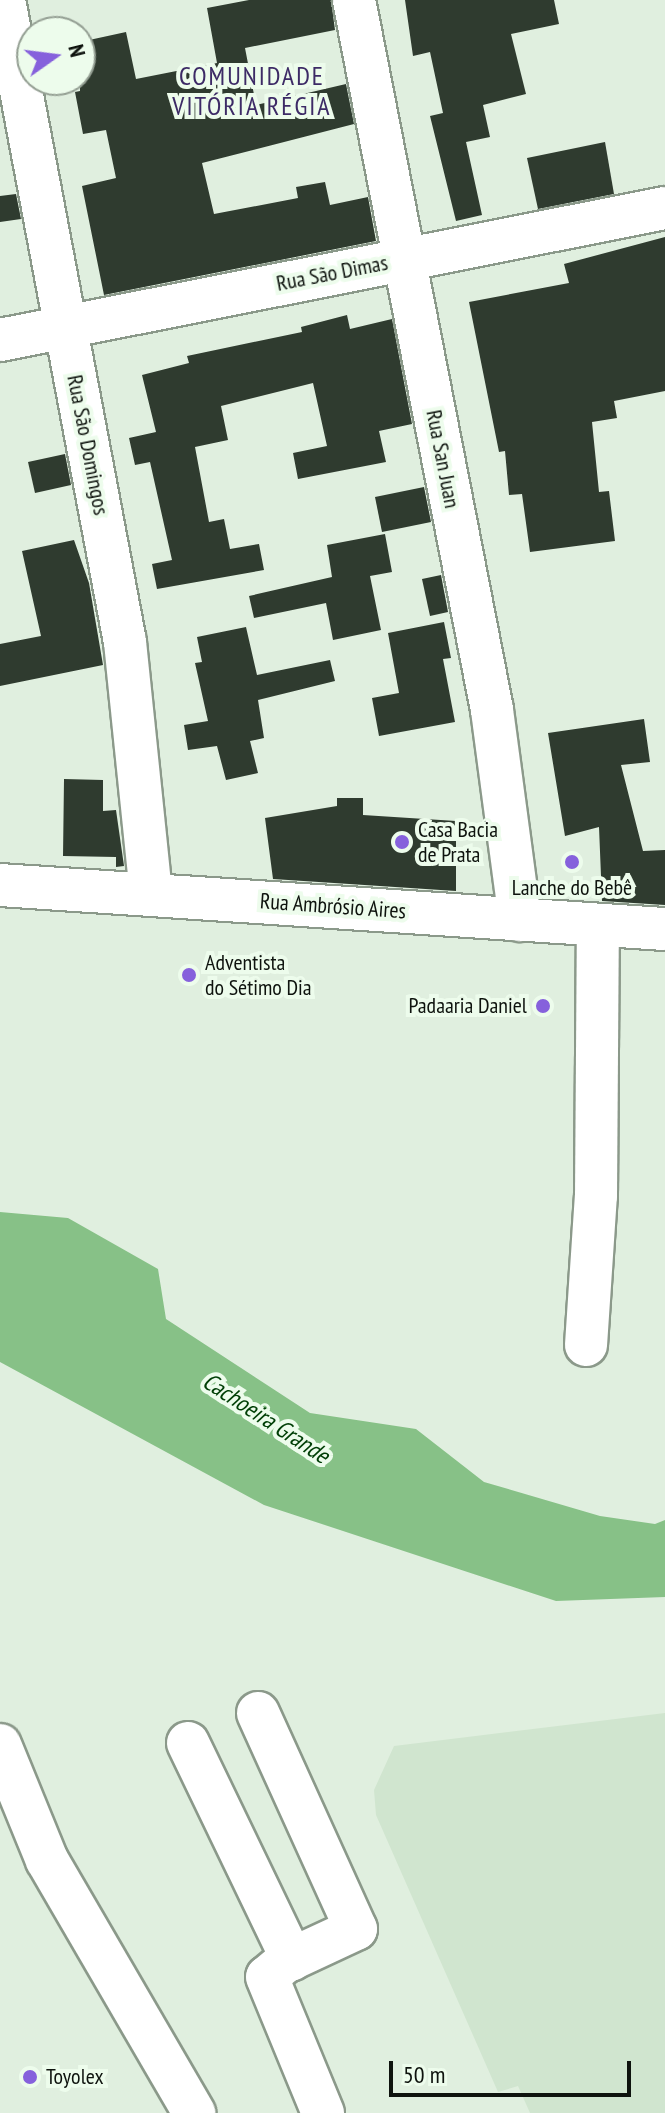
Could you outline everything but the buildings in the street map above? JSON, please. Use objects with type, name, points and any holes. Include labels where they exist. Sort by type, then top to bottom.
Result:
[{"type":"street","name":"Rua São Domingos","points":[[4,0],[125,642],[151,893]]},
{"type":"street","name":"Rua San Juan","points":[[354,0],[492,710],[520,920]]},
{"type":"street","name":"Rua São Dimas","points":[[0,340],[665,208]]},
{"type":"street","name":"Rua Ambrósio Aires","points":[[0,885],[665,929]]},
{"type":"street","points":[[586,1345],[596,1196],[598,925]]},
{"type":"street","points":[[258,1713],[356,1929],[272,1969],[268,1987],[323,2113]]},
{"type":"street","points":[[188,1743],[292,1959]]},
{"type":"street","points":[[0,1745],[47,1860],[194,2113]]},
{"type":"shaded area","points":[[665,1713],[665,2113],[530,2113],[518,2086],[498,2092],[376,1815],[374,1790],[394,1746]]},
{"type":"water","name":"Cachoeira Grande","points":[[0,1212],[68,1218],[158,1269],[166,1319],[310,1413],[416,1429],[484,1482],[600,1516],[655,1524],[665,1520],[665,1597],[556,1601],[264,1505],[0,1362]]},
{"type":"place","name":"Casa Bacia de Prata","points":[[402,842]]},
{"type":"place","name":"Lanche do Bebê","points":[[572,862]]},
{"type":"place","name":"Adventista do Sétimo Dia","points":[[189,975]]},
{"type":"place","name":"Padaaria Daniel","points":[[543,1006]]},
{"type":"place","name":"Toyolex","points":[[30,2077]]},
{"type":"district","name":"COMUNIDADE VITÓRIA RÉGIA","points":[[252,91]]}]
